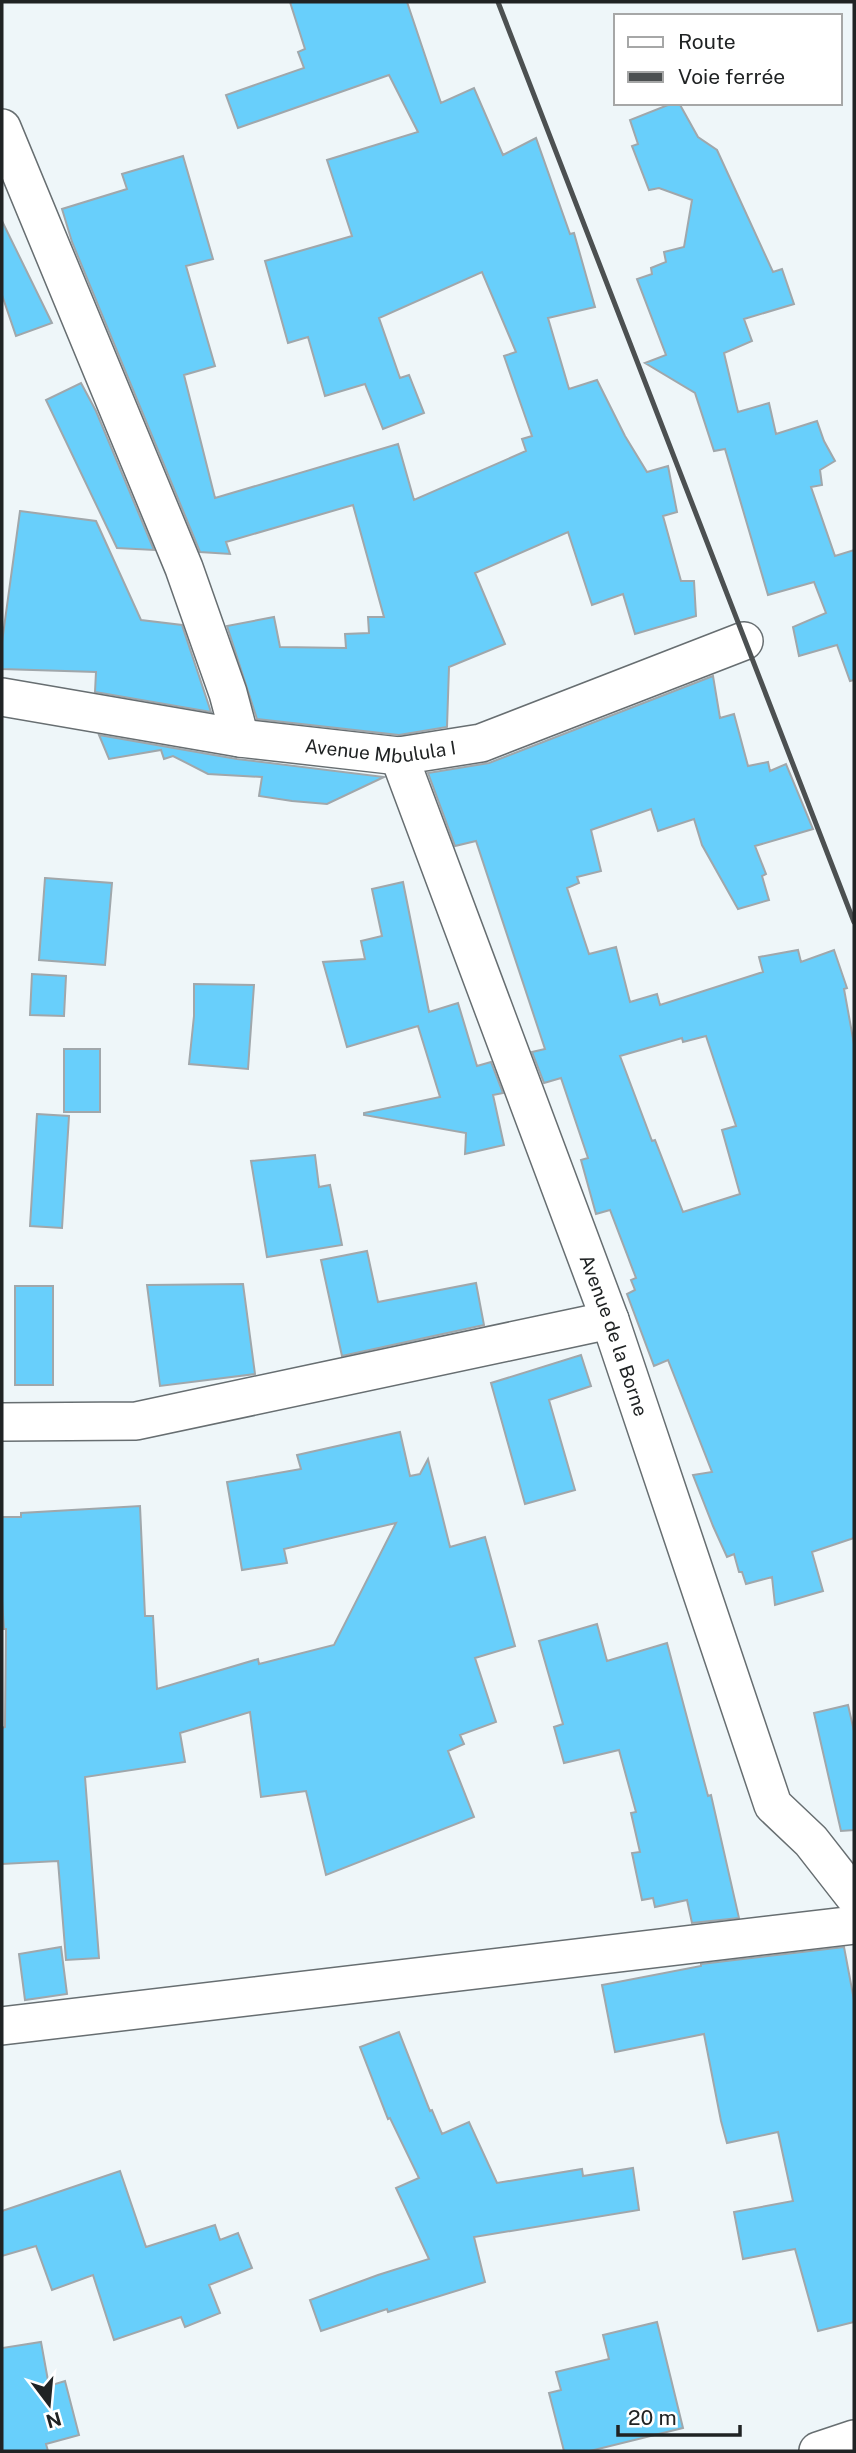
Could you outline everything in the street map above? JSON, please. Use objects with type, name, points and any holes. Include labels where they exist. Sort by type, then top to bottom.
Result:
[{"type":"street","points":[[2,128],[184,568],[228,693],[240,738]]},
{"type":"street","name":"Avenue Mbulula I","points":[[2,697],[240,738],[399,755],[481,743],[744,641]]},
{"type":"street","name":"Avenue de la Borne","points":[[399,755],[610,1320],[773,1805],[811,1841],[854,1896]]},
{"type":"street","points":[[2,1422],[136,1421],[610,1320]]},
{"type":"street","points":[[2,2026],[854,1925]]},
{"type":"street","points":[[818,2451],[854,2439]]},
{"type":"building","points":[[290,2],[407,2],[441,103],[474,88],[503,155],[536,138],[570,234],[574,233],[595,307],[548,318],[569,389],[597,380],[625,436],[647,472],[668,466],[677,512],[663,516],[681,581],[694,581],[696,616],[635,634],[623,594],[592,605],[568,532],[475,573],[505,644],[449,667],[447,727],[399,735],[257,719],[227,626],[274,617],[280,647],[346,648],[345,634],[369,633],[368,617],[384,617],[353,505],[226,542],[230,554],[200,552],[72,242],[62,209],[127,189],[122,174],[183,156],[213,259],[186,266],[215,366],[184,375],[215,498],[398,444],[414,500],[526,451],[522,439],[532,436],[504,356],[516,352],[482,272],[379,318],[400,378],[409,375],[424,413],[383,429],[365,384],[325,396],[308,337],[288,343],[265,261],[352,236],[327,160],[418,132],[389,75],[238,128],[226,95],[304,68],[298,52],[305,49]]},
{"type":"building","points":[[668,105],[680,105],[698,137],[717,150],[773,272],[782,269],[794,304],[744,319],[752,341],[724,353],[738,412],[769,403],[776,434],[817,421],[835,461],[820,470],[822,485],[811,487],[835,556],[854,550],[854,680],[850,681],[837,645],[799,656],[793,627],[826,613],[814,582],[768,595],[725,449],[714,451],[695,393],[645,363],[666,355],[637,279],[652,274],[651,268],[666,262],[664,252],[684,247],[692,200],[659,188],[649,190],[632,146],[638,144],[630,120]]},
{"type":"building","points":[[2,221],[52,323],[16,336],[2,295]]},
{"type":"building","points":[[81,383],[96,411],[154,550],[117,548],[46,400]]},
{"type":"building","points":[[20,511],[96,521],[141,620],[182,625],[211,712],[95,692],[96,672],[2,669],[2,642]]},
{"type":"building","points":[[713,676],[720,718],[734,714],[748,766],[768,762],[770,771],[786,764],[813,829],[755,846],[766,874],[762,876],[769,900],[738,909],[702,845],[694,819],[658,831],[651,809],[591,830],[601,871],[577,877],[579,883],[567,888],[589,954],[616,947],[630,1002],[657,994],[660,1005],[763,972],[759,957],[798,950],[801,962],[834,950],[847,988],[844,989],[854,1044],[854,1538],[812,1552],[823,1591],[775,1605],[772,1577],[746,1584],[734,1554],[727,1557],[713,1526],[693,1475],[712,1472],[668,1360],[654,1366],[627,1294],[635,1290],[631,1280],[636,1278],[610,1210],[596,1214],[581,1160],[588,1158],[561,1078],[544,1083],[532,1052],[545,1049],[476,841],[455,846],[428,773],[489,763]],"holes":[[[706,1036],[736,1126],[722,1130],[740,1194],[683,1212],[655,1140],[652,1141],[620,1056],[682,1038],[683,1042]]]},
{"type":"building","points":[[99,735],[237,759],[384,777],[327,804],[292,801],[259,796],[262,777],[208,774],[173,756],[164,759],[161,750],[109,759]]},
{"type":"building","points":[[45,878],[112,883],[105,965],[39,960]]},
{"type":"building","points":[[403,882],[429,1012],[458,1003],[477,1066],[491,1062],[503,1093],[493,1095],[504,1145],[465,1154],[466,1133],[364,1115],[440,1097],[418,1026],[347,1047],[323,962],[365,959],[361,941],[382,936],[372,889]]},
{"type":"building","points":[[32,974],[66,976],[64,1016],[30,1015]]},
{"type":"building","points":[[194,984],[254,985],[248,1069],[189,1064]]},
{"type":"building","points":[[64,1049],[100,1049],[100,1112],[64,1112]]},
{"type":"building","points":[[37,1114],[69,1116],[62,1228],[30,1226]]},
{"type":"building","points":[[315,1155],[319,1187],[330,1185],[342,1245],[267,1257],[251,1161]]},
{"type":"building","points":[[367,1251],[378,1302],[476,1283],[484,1325],[342,1356],[321,1260]]},
{"type":"building","points":[[243,1284],[255,1374],[160,1386],[147,1285]]},
{"type":"building","points":[[15,1286],[53,1286],[53,1385],[15,1385]]},
{"type":"building","points":[[581,1355],[591,1386],[549,1400],[575,1490],[525,1504],[491,1383]]},
{"type":"building","points":[[400,1432],[410,1476],[420,1474],[428,1459],[450,1547],[485,1537],[515,1646],[475,1658],[496,1722],[460,1735],[464,1744],[448,1751],[474,1817],[326,1875],[306,1791],[261,1797],[250,1712],[180,1733],[185,1762],[85,1777],[99,1958],[66,1960],[58,1861],[2,1864],[2,1728],[5,1727],[6,1629],[2,1601],[2,1517],[21,1517],[21,1513],[140,1506],[145,1616],[153,1616],[157,1689],[258,1659],[259,1664],[334,1645],[396,1523],[284,1549],[287,1563],[242,1570],[227,1482],[301,1469],[297,1455]]},
{"type":"building","points":[[597,1624],[607,1661],[667,1643],[708,1796],[711,1795],[739,1918],[692,1923],[687,1900],[655,1907],[653,1898],[642,1900],[632,1853],[640,1852],[631,1813],[636,1812],[619,1750],[564,1763],[554,1727],[563,1724],[539,1641]]},
{"type":"building","points":[[848,1705],[854,1731],[854,1830],[841,1831],[814,1713]]},
{"type":"building","points":[[61,1947],[67,1994],[25,2000],[19,1954]]},
{"type":"building","points":[[844,1947],[854,2000],[854,2322],[818,2331],[795,2249],[743,2259],[734,2212],[793,2201],[778,2132],[727,2143],[704,2034],[615,2052],[602,1985],[701,1964]]},
{"type":"building","points":[[399,2032],[430,2111],[432,2110],[442,2134],[469,2122],[497,2183],[582,2169],[583,2176],[633,2168],[639,2210],[474,2237],[485,2282],[388,2312],[387,2309],[321,2331],[310,2300],[429,2259],[396,2188],[419,2178],[390,2118],[388,2119],[360,2047]]},
{"type":"building","points":[[120,2171],[146,2247],[215,2225],[220,2240],[238,2233],[252,2268],[209,2285],[220,2313],[185,2327],[181,2317],[114,2340],[93,2275],[52,2290],[36,2246],[2,2256],[2,2211]]},
{"type":"building","points":[[657,2322],[683,2428],[590,2451],[564,2451],[549,2393],[561,2390],[556,2372],[609,2359],[603,2335]]},
{"type":"building","points":[[41,2342],[49,2386],[65,2381],[79,2435],[46,2444],[48,2451],[2,2451],[2,2348]]},
{"type":"railway","points":[[498,2],[854,922]]}]
